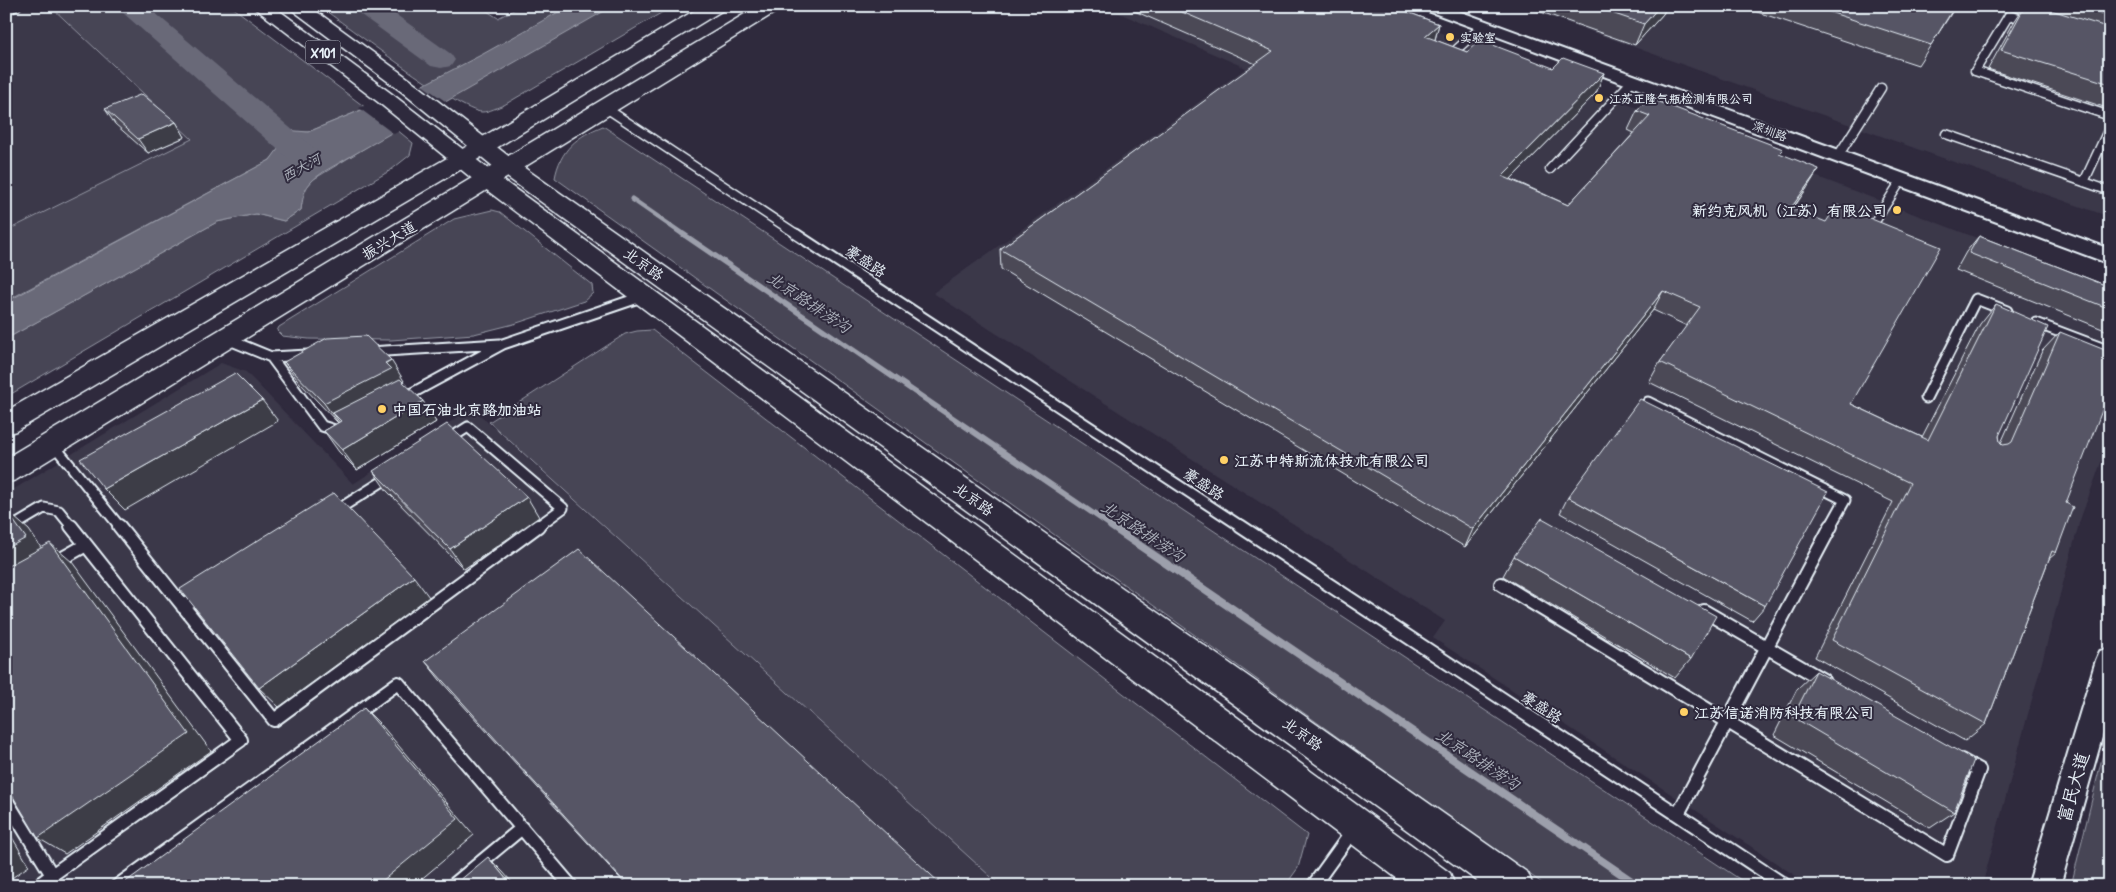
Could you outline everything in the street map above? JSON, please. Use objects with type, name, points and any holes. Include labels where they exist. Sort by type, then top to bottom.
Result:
[{"type":"main road","name":"北京路","points":[[261,6],[386,98],[414,121],[472,153],[644,296],[1436,886]]},
{"type":"main road","name":"北京路","points":[[296,6],[435,109],[472,153]]},
{"type":"main road","points":[[6,424],[472,153],[716,6]]},
{"type":"main road","name":"振兴大道","points":[[6,472],[772,6]]},
{"type":"main road","name":"北京路","points":[[498,174],[1515,886]]},
{"type":"street","name":"深圳路","points":[[1429,6],[1632,81],[2110,245]]},
{"type":"street","name":"深圳路","points":[[1460,6],[1841,152],[1902,179],[2110,257]]},
{"type":"street","name":"富民大道","points":[[2044,886],[2110,661]]},
{"type":"lane","points":[[6,10],[16,6]]},
{"type":"lane","points":[[2037,23],[2009,15],[1975,71],[2110,116]]},
{"type":"lane","points":[[1445,60],[1483,26]]},
{"type":"lane","points":[[1550,169],[1632,81]]},
{"type":"lane","points":[[1841,152],[1881,88]]},
{"type":"lane","name":"豪盛路","points":[[606,108],[1786,886]]},
{"type":"lane","points":[[2084,182],[2110,126]]},
{"type":"lane","points":[[1946,134],[2110,191]]},
{"type":"lane","points":[[1868,232],[1902,179]]},
{"type":"lane","points":[[393,404],[503,344],[644,296]]},
{"type":"lane","points":[[1926,398],[1976,299],[2024,318],[2044,331],[2110,352]]},
{"type":"lane","points":[[226,339],[271,357],[320,354]]},
{"type":"lane","points":[[358,352],[503,344]]},
{"type":"lane","points":[[271,357],[322,426],[338,430],[351,426]]},
{"type":"lane","points":[[1648,402],[1845,500],[1678,814]]},
{"type":"lane","points":[[53,444],[274,720],[563,508],[468,427],[434,448]]},
{"type":"lane","points":[[325,517],[401,470]]},
{"type":"lane","points":[[6,531],[44,508],[59,511],[241,740],[37,886]]},
{"type":"lane","points":[[46,568],[86,545]]},
{"type":"lane","points":[[1501,584],[1947,855],[1979,770],[1954,755]]},
{"type":"lane","points":[[183,607],[208,591]]},
{"type":"lane","points":[[1689,603],[1834,687]]},
{"type":"lane","points":[[117,886],[398,682],[571,886]]},
{"type":"lane","points":[[6,800],[52,875]]},
{"type":"lane","points":[[1313,886],[1356,826]]},
{"type":"lane","points":[[452,886],[522,828]]},
{"type":"shaded area","points":[[6,6],[49,6],[192,139],[6,231]]},
{"type":"shaded area","points":[[50,6],[231,6],[366,108],[308,132],[266,132],[282,145],[270,160],[6,301],[6,231],[192,139]]},
{"type":"shaded area","points":[[319,6],[479,6],[498,18],[521,6],[673,6],[504,105],[482,112],[469,108],[450,98]]},
{"type":"shaded area","points":[[1103,6],[1371,6],[2110,289],[2110,438],[2080,520],[1982,886],[1811,886],[1433,638],[1445,621],[933,293],[1246,68]]},
{"type":"shaded area","points":[[1520,6],[2110,6],[2110,217],[1917,149]]},
{"type":"shaded area","points":[[603,126],[1750,886],[1546,886],[555,178],[561,159],[571,145],[585,134]]},
{"type":"shaded area","points":[[396,129],[413,143],[410,155],[391,170],[6,397],[6,339],[217,222],[256,214],[284,221],[301,210],[303,191],[314,179]]},
{"type":"shaded area","points":[[492,210],[500,212],[592,285],[593,293],[584,301],[514,324],[474,334],[391,340],[309,339],[282,336],[277,331],[279,327],[454,219]]},
{"type":"shaded area","points":[[652,330],[1307,835],[1298,868],[1285,886],[1001,886],[489,422],[625,334]]},
{"type":"shaded area","points":[[221,363],[246,372],[353,484],[472,408],[1001,886],[6,886],[6,494]]},
{"type":"shaded area","points":[[2110,725],[2110,886],[2071,886]]},
{"type":"water","name":"西大河","points":[[569,6],[613,6],[325,171],[307,187],[303,196],[301,210],[284,221],[256,214],[217,222],[6,339],[6,302],[270,160],[281,145],[266,132],[273,129],[308,132],[427,83]]},
{"type":"pier","points":[[419,83],[448,103],[394,134],[359,108]]},
{"type":"building","points":[[1168,6],[1392,6],[1439,24],[1425,36],[1467,52],[1480,40],[1553,68],[1563,58],[1604,73],[1502,176],[1568,205],[1650,116],[1637,111],[1649,98],[1783,149],[1779,153],[1819,169],[1791,208],[1826,222],[1837,205],[1941,247],[1851,404],[1928,440],[1996,304],[2048,327],[1999,436],[2000,442],[2003,445],[2012,442],[2060,332],[2110,352],[2110,390],[2066,503],[2073,507],[2056,553],[2052,551],[1986,724],[1832,640],[1910,483],[1660,362],[1700,307],[1663,291],[1473,529],[1000,249],[1273,51]]},
{"type":"building","points":[[1591,6],[1660,6],[1644,24]]},
{"type":"building","points":[[1811,6],[1955,6],[1931,45]]},
{"type":"building","points":[[2025,6],[2038,6],[2110,28],[2110,84],[2001,50]]},
{"type":"building","points":[[2077,6],[2110,6],[2110,16]]},
{"type":"building","points":[[142,94],[176,122],[138,139],[105,109]]},
{"type":"building","points":[[1979,236],[2110,287],[2110,309],[1969,253]]},
{"type":"building","points":[[366,336],[391,360],[385,363],[391,369],[324,403],[284,362],[327,338]]},
{"type":"building","points":[[235,373],[262,400],[104,489],[80,459]]},
{"type":"building","points":[[400,379],[423,401],[342,450],[324,431],[341,421],[333,413]]},
{"type":"building","points":[[1640,399],[1828,492],[1765,606],[1568,497]]},
{"type":"building","points":[[447,424],[527,497],[450,549],[373,471]]},
{"type":"building","points":[[334,493],[414,577],[259,688],[180,589]]},
{"type":"building","points":[[6,510],[26,538],[6,549]]},
{"type":"building","points":[[1542,518],[1716,616],[1691,659],[1514,556]]},
{"type":"building","points":[[50,543],[189,734],[38,838],[6,785],[6,567]]},
{"type":"building","points":[[579,549],[943,886],[628,886],[425,661]]},
{"type":"building","points":[[1816,671],[1974,760],[1954,812],[1793,717]]},
{"type":"building","points":[[364,708],[458,819],[376,886],[120,886]]},
{"type":"building","points":[[488,857],[512,886],[453,886]]},
{"type":"waterway","name":"西大河","points":[[131,6],[311,162]]},
{"type":"waterway","points":[[366,6],[441,60]]},
{"type":"waterway","name":"北京路排涝沟","points":[[632,199],[684,235]]},
{"type":"waterway","name":"北京路排涝沟","points":[[683,234],[1113,527]]},
{"type":"waterway","name":"北京路排涝沟","points":[[1111,526],[1639,886]]},
{"type":"place","name":"实验室","points":[[1450,37]]},
{"type":"place","name":"江苏正隆气瓶检测有限公司","points":[[1599,98]]},
{"type":"place","name":"新约克风机（江苏）有限公司","points":[[1897,210]]},
{"type":"place","name":"中国石油北京路加油站","points":[[382,409]]},
{"type":"place","name":"江苏中特斯流体技术有限公司","points":[[1224,460]]},
{"type":"place","name":"江苏信诺消防科技有限公司","points":[[1684,712]]}]
